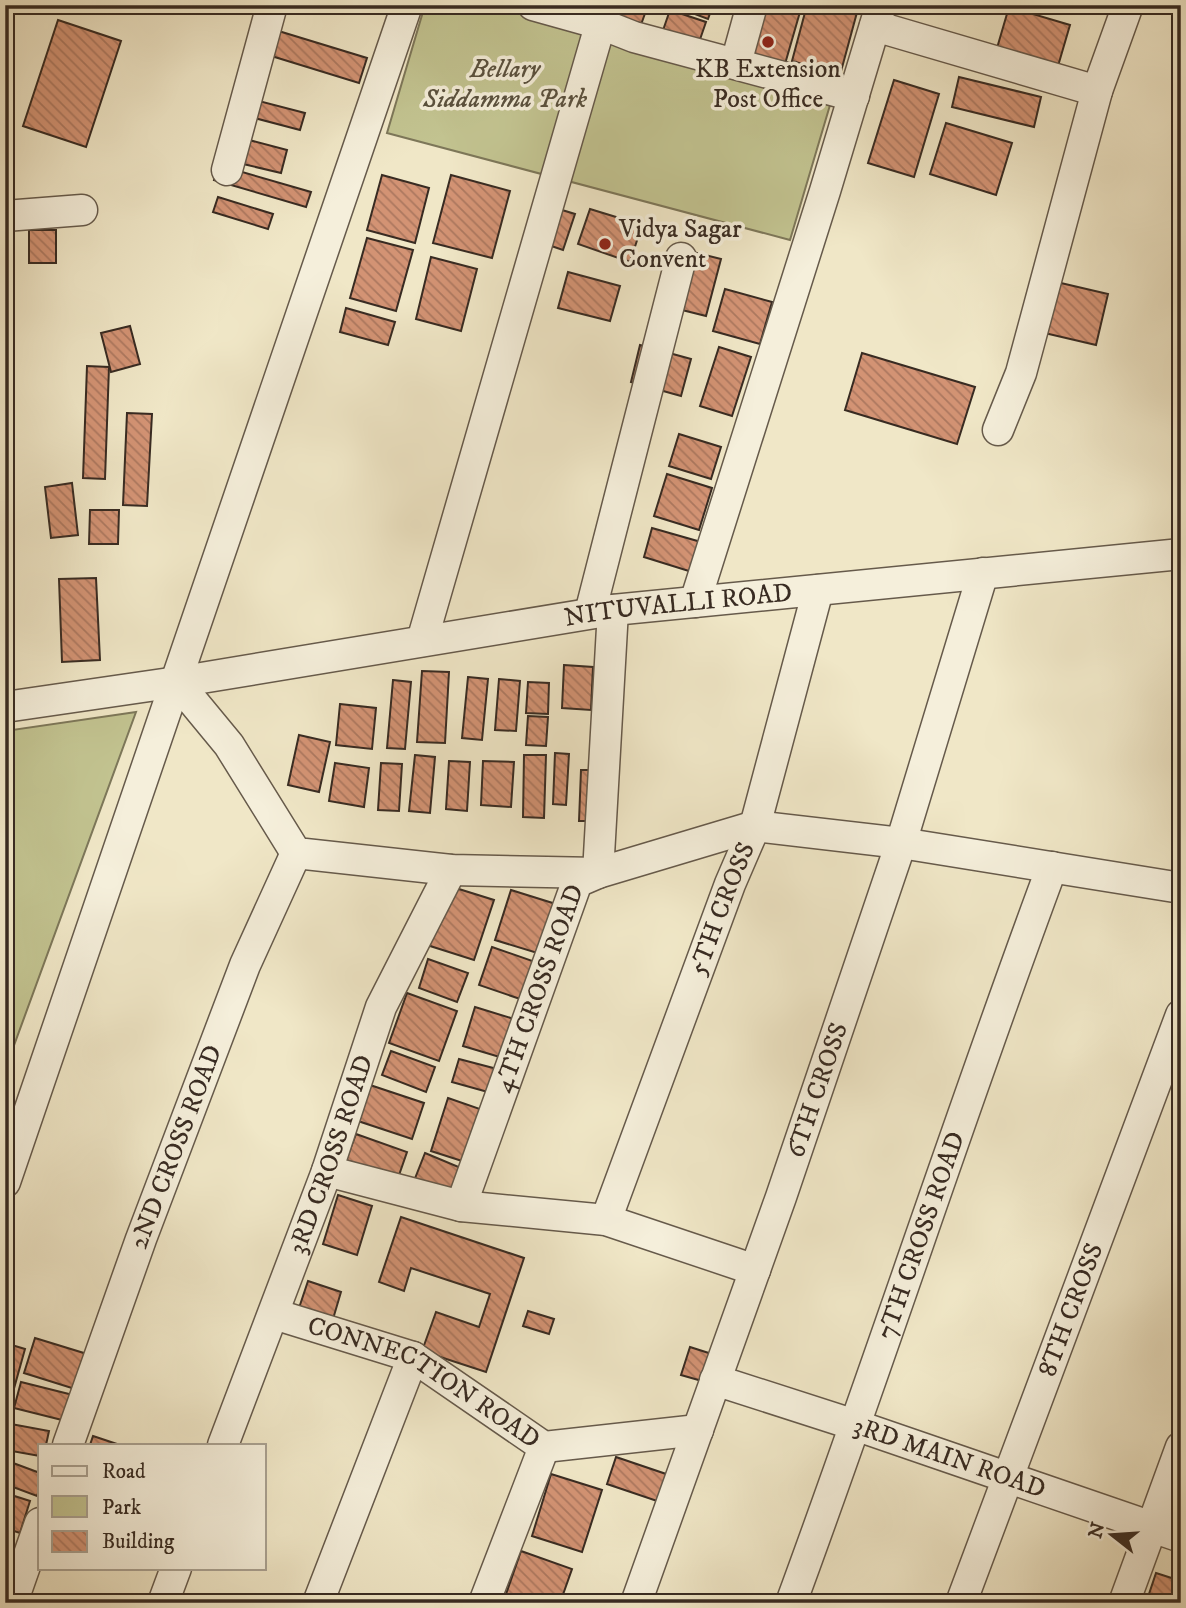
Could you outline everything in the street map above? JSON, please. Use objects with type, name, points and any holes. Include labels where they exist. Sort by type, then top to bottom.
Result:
[{"type":"street","points":[[227,170],[272,5]]},
{"type":"street","points":[[5,1182],[407,5]]},
{"type":"street","points":[[533,5],[604,15],[634,37],[854,96]]},
{"type":"street","points":[[736,63],[752,5]]},
{"type":"street","points":[[998,430],[1021,373],[1097,91],[1128,5]]},
{"type":"street","points":[[422,641],[604,15]]},
{"type":"street","points":[[695,602],[878,15],[1097,91]]},
{"type":"street","points":[[5,216],[82,210]]},
{"type":"street","name":"4TH CROSS ROAD","points":[[461,1206],[577,882],[598,873],[601,612],[681,258]]},
{"type":"street","name":"NITUVALLI ROAD","points":[[5,707],[177,682],[601,612],[1181,554]]},
{"type":"street","name":"6TH CROSS","points":[[636,1603],[755,1270],[901,843],[983,573]]},
{"type":"street","name":"5TH CROSS","points":[[606,1220],[730,884],[755,826],[818,590]]},
{"type":"street","points":[[177,682],[229,745],[296,853],[451,870],[598,873],[755,826],[901,843],[1181,888]]},
{"type":"street","name":"2ND CROSS ROAD","points":[[68,1444],[141,1239],[245,965],[296,853]]},
{"type":"street","name":"7TH CROSS ROAD","points":[[791,1603],[1052,867]]},
{"type":"street","name":"3RD CROSS ROAD","points":[[223,1444],[327,1171],[381,1006],[451,870]]},
{"type":"street","name":"8TH CROSS","points":[[961,1603],[1181,1015]]},
{"type":"street","points":[[327,1171],[461,1206],[606,1220],[755,1270]]},
{"type":"street","name":"CONNECTION ROAD","points":[[274,1314],[413,1357],[544,1447],[698,1430]]},
{"type":"street","points":[[318,1603],[413,1357]]},
{"type":"street","name":"3RD MAIN ROAD","points":[[716,1380],[855,1424],[1181,1536]]},
{"type":"street","points":[[484,1603],[544,1447]]},
{"type":"street","points":[[1124,1603],[1181,1447]]},
{"type":"street","points":[[12,1603],[38,1529]]},
{"type":"street","points":[[163,1603],[175,1570]]},
{"type":"green space","name":"Bellary Siddamma Park","points":[[425,5],[513,5],[833,95],[790,240],[387,133]]},
{"type":"green space","points":[[136,712],[5,1070],[5,731]]},
{"type":"building","points":[[596,5],[648,5],[637,36]]},
{"type":"building","points":[[671,5],[713,5],[708,19]]},
{"type":"building","points":[[745,5],[802,5],[785,64],[733,49]]},
{"type":"building","points":[[807,5],[859,5],[840,75],[792,61]]},
{"type":"building","points":[[1009,7],[1070,25],[1058,66],[997,48]]},
{"type":"building","points":[[670,10],[706,22],[696,51],[660,39]]},
{"type":"building","points":[[58,20],[121,41],[86,147],[23,126]]},
{"type":"building","points":[[272,29],[367,58],[359,83],[265,54]]},
{"type":"building","points":[[959,77],[1041,97],[1034,127],[952,107]]},
{"type":"building","points":[[894,80],[939,94],[914,177],[868,163]]},
{"type":"building","points":[[251,99],[305,113],[300,130],[247,116]]},
{"type":"building","points":[[946,123],[1012,143],[996,195],[930,174]]},
{"type":"building","points":[[249,140],[287,150],[281,173],[243,164]]},
{"type":"building","points":[[218,165],[311,192],[306,207],[214,180]]},
{"type":"building","points":[[382,175],[429,188],[415,243],[367,230]]},
{"type":"building","points":[[451,175],[510,191],[492,258],[433,243]]},
{"type":"building","points":[[218,197],[273,214],[268,229],[213,212]]},
{"type":"building","points":[[536,202],[575,214],[563,250],[525,237]]},
{"type":"building","points":[[590,209],[642,225],[630,262],[578,244]]},
{"type":"building","points":[[29,230],[56,230],[56,263],[29,263]]},
{"type":"building","points":[[367,238],[413,250],[396,311],[350,298]]},
{"type":"building","points":[[673,247],[721,259],[706,316],[658,304]]},
{"type":"building","points":[[431,257],[477,269],[461,331],[416,319]]},
{"type":"building","points":[[5,259],[11,259],[5,314]]},
{"type":"building","points":[[568,272],[620,286],[610,321],[558,308]]},
{"type":"building","points":[[1048,280],[1108,294],[1096,345],[1036,331]]},
{"type":"building","points":[[725,289],[772,302],[760,344],[713,331]]},
{"type":"building","points":[[346,308],[395,322],[388,345],[340,332]]},
{"type":"building","points":[[130,326],[140,364],[111,372],[101,333]]},
{"type":"building","points":[[640,345],[691,359],[681,396],[631,382]]},
{"type":"building","points":[[719,347],[751,357],[732,416],[700,406]]},
{"type":"building","points":[[862,353],[975,387],[957,444],[845,410]]},
{"type":"building","points":[[87,366],[109,367],[105,479],[83,478]]},
{"type":"building","points":[[127,413],[152,414],[147,506],[123,505]]},
{"type":"building","points":[[679,434],[721,447],[711,479],[669,466]]},
{"type":"building","points":[[667,474],[712,488],[699,530],[654,516]]},
{"type":"building","points":[[72,483],[78,535],[51,538],[45,487]]},
{"type":"building","points":[[90,510],[119,510],[118,544],[89,544]]},
{"type":"building","points":[[652,528],[701,542],[692,572],[644,557]]},
{"type":"building","points":[[96,578],[100,660],[62,662],[59,579]]},
{"type":"building","points":[[564,665],[593,667],[591,710],[562,708]]},
{"type":"building","points":[[422,671],[449,672],[445,743],[417,742]]},
{"type":"building","points":[[468,677],[488,679],[482,740],[462,738]]},
{"type":"building","points":[[499,679],[520,681],[516,731],[495,730]]},
{"type":"building","points":[[393,680],[411,682],[405,749],[387,748]]},
{"type":"building","points":[[528,682],[549,683],[548,714],[526,713]]},
{"type":"building","points":[[340,704],[376,708],[372,749],[336,745]]},
{"type":"building","points":[[528,716],[548,717],[546,746],[526,745]]},
{"type":"building","points":[[299,735],[330,742],[319,792],[288,785]]},
{"type":"building","points":[[555,753],[569,754],[566,805],[553,804]]},
{"type":"building","points":[[415,755],[435,757],[430,813],[409,811]]},
{"type":"building","points":[[524,755],[546,755],[544,818],[523,817]]},
{"type":"building","points":[[449,761],[470,762],[467,811],[446,809]]},
{"type":"building","points":[[483,761],[514,762],[511,807],[481,805]]},
{"type":"building","points":[[335,763],[369,768],[364,807],[329,801]]},
{"type":"building","points":[[381,763],[402,764],[399,811],[378,810]]},
{"type":"building","points":[[581,770],[597,770],[596,821],[579,821]]},
{"type":"building","points":[[446,885],[494,900],[474,960],[427,945]]},
{"type":"building","points":[[511,890],[559,905],[544,955],[495,940]]},
{"type":"building","points":[[492,947],[544,965],[529,1002],[479,985]]},
{"type":"building","points":[[428,959],[468,973],[457,1002],[419,988]]},
{"type":"building","points":[[407,993],[457,1011],[439,1061],[389,1043]]},
{"type":"building","points":[[475,1007],[514,1019],[503,1058],[463,1046]]},
{"type":"building","points":[[391,1051],[435,1067],[426,1092],[382,1075]]},
{"type":"building","points":[[459,1059],[501,1070],[495,1094],[452,1082]]},
{"type":"building","points":[[370,1085],[424,1103],[412,1139],[358,1121]]},
{"type":"building","points":[[448,1098],[480,1109],[462,1161],[431,1151]]},
{"type":"building","points":[[356,1134],[407,1152],[398,1178],[346,1160]]},
{"type":"building","points":[[425,1153],[461,1168],[449,1196],[414,1181]]},
{"type":"building","points":[[338,1195],[372,1206],[357,1255],[323,1244]]},
{"type":"building","points":[[401,1217],[524,1258],[486,1372],[422,1351],[436,1312],[479,1327],[490,1294],[411,1268],[404,1291],[379,1282]]},
{"type":"building","points":[[308,1281],[341,1292],[333,1319],[299,1308]]},
{"type":"building","points":[[528,1311],[554,1319],[549,1334],[523,1326]]},
{"type":"building","points":[[35,1338],[87,1354],[75,1389],[24,1373]]},
{"type":"building","points":[[5,1343],[25,1349],[13,1392],[5,1390]]},
{"type":"building","points":[[690,1347],[718,1356],[709,1383],[681,1375]]},
{"type":"building","points":[[21,1382],[73,1395],[66,1421],[14,1408]]},
{"type":"building","points":[[11,1424],[49,1431],[46,1444],[38,1444],[38,1456],[6,1450]]},
{"type":"building","points":[[93,1436],[117,1444],[90,1444]]},
{"type":"building","points":[[616,1457],[669,1475],[660,1502],[607,1484]]},
{"type":"building","points":[[5,1460],[38,1472],[37,1496],[5,1484]]},
{"type":"building","points":[[551,1474],[602,1490],[582,1552],[532,1536]]},
{"type":"building","points":[[1181,1489],[1181,1534],[1168,1530]]},
{"type":"building","points":[[5,1493],[30,1501],[20,1533],[5,1528]]},
{"type":"building","points":[[521,1551],[572,1569],[560,1603],[520,1603],[505,1597]]},
{"type":"building","points":[[1156,1573],[1181,1581],[1181,1603],[1146,1603]]},
{"type":"place","name":"KB Extension Post Office","points":[[768,42]]},
{"type":"place","name":"Vidya Sagar Convent","points":[[605,244]]}]
